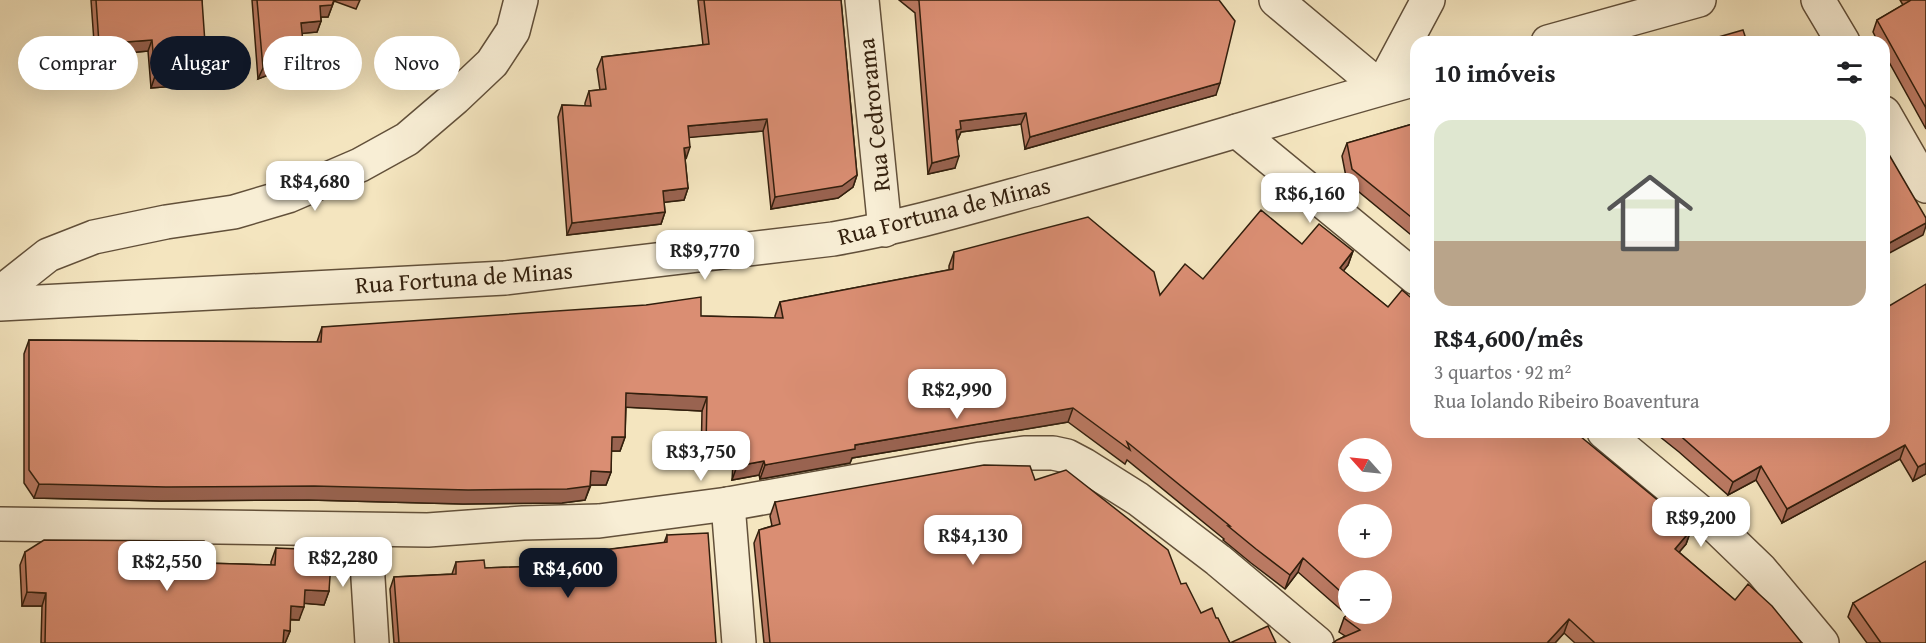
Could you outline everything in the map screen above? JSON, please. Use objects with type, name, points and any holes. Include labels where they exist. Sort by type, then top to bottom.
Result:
[{"type":"street","points":[[0,293],[48,255],[84,241],[166,222],[234,212],[288,196],[360,165],[406,139],[492,63],[513,31],[521,0]]},
{"type":"street","name":"Rua Cedrorama","points":[[862,0],[885,230]]},
{"type":"street","points":[[1276,0],[1381,88],[1428,0]]},
{"type":"street","points":[[1570,36],[1699,0]]},
{"type":"street","points":[[1818,0],[1839,36]]},
{"type":"street","name":"Rua Fortuna de Minas","points":[[0,304],[505,278],[776,246],[885,230],[1162,154],[1410,81]]},
{"type":"street","points":[[1890,123],[1926,186]]},
{"type":"street","points":[[1237,131],[1410,273]]},
{"type":"street","points":[[1611,438],[1705,516],[1761,570],[1822,643]]},
{"type":"street","points":[[0,524],[429,530],[599,520],[728,504],[1024,453],[1053,453],[1067,456],[1084,465],[1138,499],[1218,560],[1317,643]]},
{"type":"street","points":[[728,504],[739,643]]},
{"type":"street","points":[[365,530],[372,643]]},
{"type":"building","points":[[96,0],[202,0],[204,36],[150,36],[150,40],[138,41],[138,36],[98,36]]},
{"type":"building","points":[[257,0],[334,0],[332,5],[320,6],[321,21],[301,23],[302,36],[263,36],[263,68]]},
{"type":"building","points":[[704,0],[841,0],[857,175],[842,186],[775,197],[767,119],[688,126],[690,147],[684,148],[688,188],[663,191],[665,212],[572,223],[562,105],[591,106],[589,91],[606,89],[602,57],[709,44]]},
{"type":"building","points":[[918,0],[1219,0],[1235,21],[1220,83],[1030,137],[1026,113],[960,121],[961,129],[956,130],[959,156],[932,163]]},
{"type":"building","points":[[1911,0],[1926,0],[1926,108],[1890,43],[1890,36],[1886,36],[1877,20]]},
{"type":"building","points":[[1743,30],[1745,36],[1722,36]]},
{"type":"building","points":[[1410,125],[1410,216],[1352,169],[1347,143]]},
{"type":"building","points":[[1890,156],[1926,218],[1926,223],[1890,243]]},
{"type":"building","points":[[1261,210],[1302,244],[1319,224],[1353,251],[1340,268],[1388,307],[1402,290],[1410,297],[1410,438],[1582,438],[1691,530],[1675,549],[1735,600],[1748,584],[1772,606],[1802,643],[1595,643],[1569,619],[1547,643],[1333,643],[1360,630],[1352,624],[1392,624],[1392,570],[1338,570],[1338,589],[1303,558],[1290,575],[1127,442],[1130,450],[1073,408],[855,445],[855,449],[765,465],[764,461],[737,466],[738,449],[706,447],[707,397],[626,393],[625,437],[612,437],[611,472],[591,471],[590,486],[567,489],[468,490],[314,486],[166,487],[39,484],[29,470],[29,340],[321,342],[322,327],[646,305],[701,297],[701,316],[783,318],[780,302],[953,269],[954,252],[1088,217],[1154,272],[1160,295],[1185,264],[1203,279]]},
{"type":"building","points":[[1926,284],[1926,463],[1918,467],[1905,445],[1787,509],[1761,466],[1733,482],[1683,438],[1890,438],[1890,305]]},
{"type":"building","points":[[984,465],[1030,466],[1035,480],[1066,470],[1168,550],[1181,584],[1186,583],[1201,613],[1212,608],[1230,643],[770,643],[759,530],[780,524],[775,502]]},
{"type":"building","points":[[708,533],[716,643],[399,643],[394,577],[456,574],[456,562],[484,560],[485,568],[567,565],[567,557],[580,556],[579,553],[667,542],[667,535]]},
{"type":"building","points":[[44,540],[204,541],[203,563],[275,565],[276,548],[324,550],[323,562],[331,562],[329,591],[305,590],[304,607],[291,606],[290,631],[284,630],[283,643],[45,643],[46,593],[27,592],[25,552]]},
{"type":"building","points":[[1926,561],[1926,643],[1881,643],[1853,603]]},
{"type":"building","points":[[1268,626],[1276,643],[1230,643]]}]
